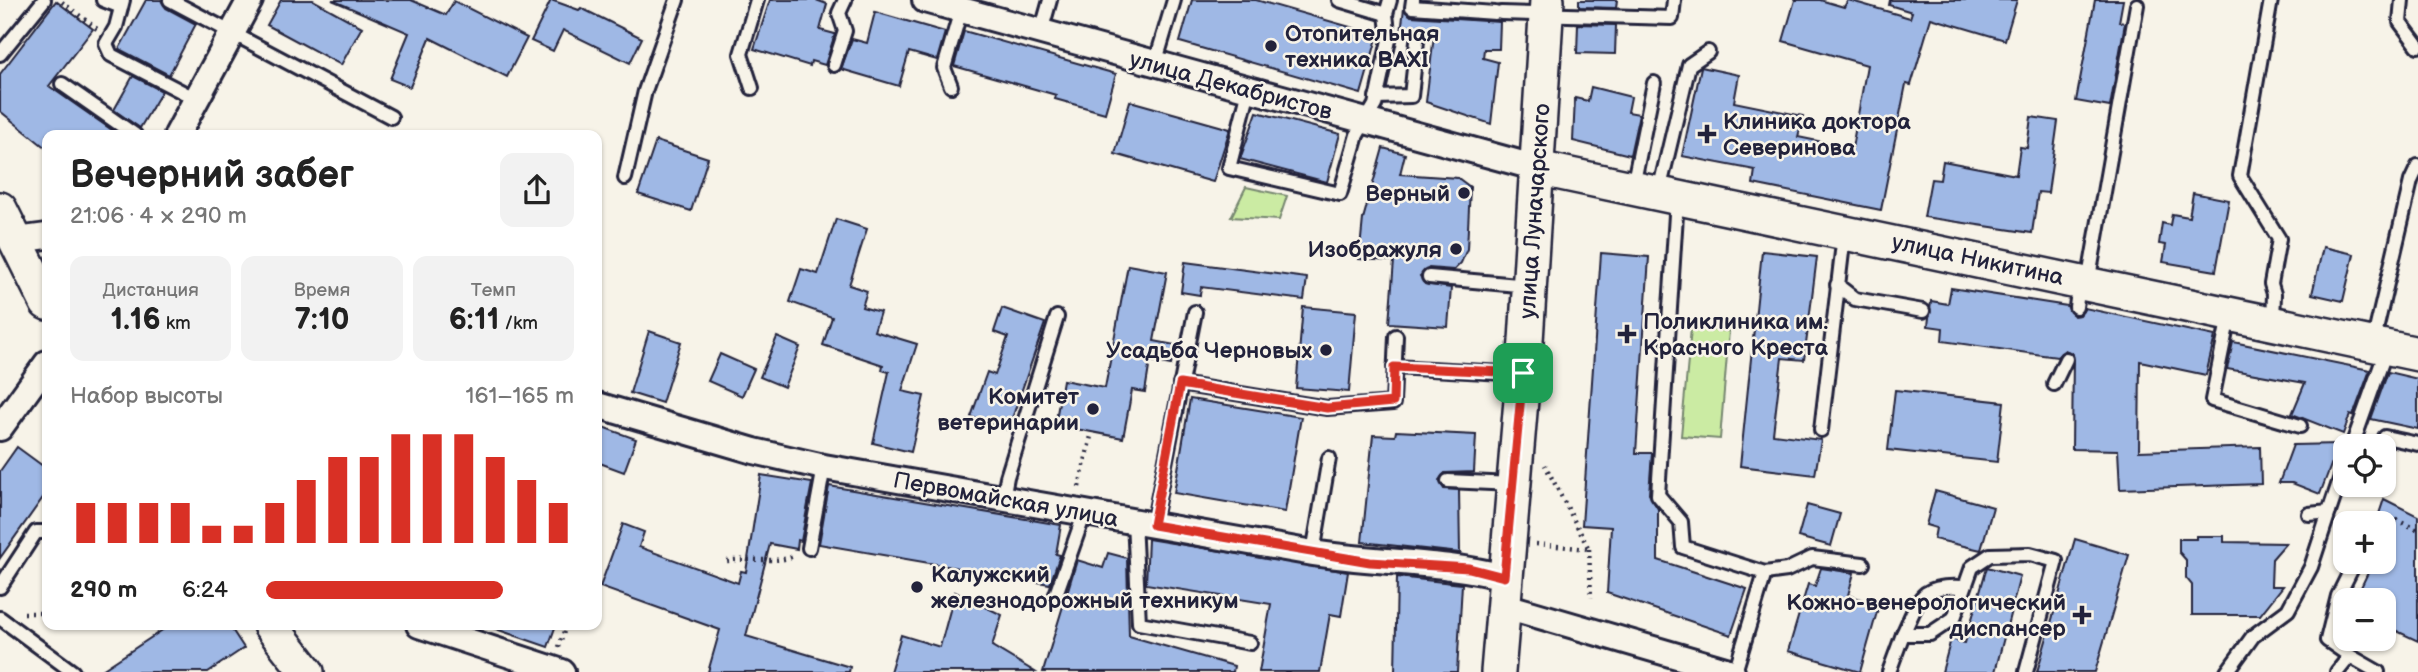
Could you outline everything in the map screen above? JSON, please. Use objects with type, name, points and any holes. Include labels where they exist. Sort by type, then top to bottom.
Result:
[{"type":"main road","name":"улица Луначарского","points":[[1498,672],[1530,286],[1547,8]]},
{"type":"main road","name":"улица Никитина","points":[[1536,168],[1844,232],[2081,290],[2230,313],[2393,348]]},
{"type":"main road","points":[[0,209],[32,238],[42,281]]},
{"type":"main road","points":[[274,630],[307,672]]},
{"type":"street","points":[[180,130],[250,0]]},
{"type":"street","name":"улица Декабристов","points":[[929,0],[1536,168]]},
{"type":"street","points":[[0,428],[42,370]]},
{"type":"street","name":"Первомайская улица","points":[[602,406],[754,451],[824,467],[1003,498],[1081,502],[1144,523],[1370,562],[1469,568],[1503,591],[1734,672]]},
{"type":"street","points":[[448,630],[559,663]]},
{"type":"lane","points":[[0,54],[44,0]]},
{"type":"lane","points":[[103,0],[122,4],[106,44],[111,55],[196,99]]},
{"type":"lane","points":[[170,0],[391,117]]},
{"type":"lane","points":[[625,178],[645,91],[677,0]]},
{"type":"lane","points":[[752,88],[741,54],[757,0]]},
{"type":"lane","points":[[834,65],[845,31],[839,13],[845,0]]},
{"type":"lane","points":[[1041,32],[1050,0]]},
{"type":"lane","points":[[1155,64],[1174,0]]},
{"type":"lane","points":[[1339,0],[1386,14]]},
{"type":"lane","points":[[1249,90],[1229,168],[1340,194],[1357,135],[1375,105],[1389,40],[1386,14],[1390,0]]},
{"type":"lane","points":[[1413,0],[1412,7],[1498,13],[1547,8],[1672,18],[1674,0]]},
{"type":"lane","points":[[2272,0],[2240,176],[2279,239],[2271,284],[2274,294],[2273,321]]},
{"type":"lane","points":[[2402,0],[2400,22],[2418,47]]},
{"type":"lane","points":[[2081,290],[2137,5]]},
{"type":"lane","points":[[951,86],[944,68],[961,10]]},
{"type":"lane","points":[[1376,97],[1411,96],[1417,41]]},
{"type":"lane","points":[[1656,195],[1689,65],[1708,52]]},
{"type":"lane","points":[[1654,83],[1658,495],[1681,522],[1682,547],[1765,573],[1787,570],[1812,558],[1863,564]]},
{"type":"lane","points":[[62,84],[128,130]]},
{"type":"lane","points":[[2353,434],[2393,348],[2412,181],[2418,166]]},
{"type":"lane","points":[[1821,430],[1844,232]]},
{"type":"lane","points":[[1429,277],[1530,286]]},
{"type":"lane","points":[[1837,285],[1855,299],[1923,311]]},
{"type":"lane","points":[[1195,312],[1180,384],[1144,523],[1139,623],[1250,643]]},
{"type":"lane","points":[[2230,313],[2211,400],[2301,426]]},
{"type":"lane","points":[[1003,498],[1006,477],[1058,317]]},
{"type":"lane","points":[[1180,384],[1327,408],[1393,402],[1396,337]]},
{"type":"lane","points":[[2054,384],[2066,359]]},
{"type":"lane","points":[[1394,367],[1523,373]]},
{"type":"lane","points":[[2396,439],[2418,444]]},
{"type":"lane","points":[[1313,553],[1329,458]]},
{"type":"lane","points":[[809,548],[824,467]]},
{"type":"lane","points":[[1448,481],[1512,484]]},
{"type":"lane","points":[[2227,672],[2253,636],[2288,610],[2312,567],[2334,497]]},
{"type":"lane","points":[[1054,600],[1081,502]]},
{"type":"lane","points":[[2309,514],[2329,512]]},
{"type":"lane","points":[[0,587],[36,532],[42,532]]},
{"type":"lane","points":[[1903,634],[1930,634],[1954,618],[1972,567],[1990,555],[2030,554],[2056,561],[2026,672]]},
{"type":"lane","points":[[1734,672],[1765,573]]},
{"type":"lane","points":[[2349,574],[2338,596],[2327,640],[2378,672]]},
{"type":"lane","points":[[1889,672],[1903,634],[1928,590],[1939,585],[1963,587]]},
{"type":"lane","points":[[0,618],[73,672]]},
{"type":"lane","points":[[2337,672],[2350,656]]},
{"type":"path","points":[[60,0],[97,29],[106,44]]},
{"type":"path","points":[[1081,502],[1092,432]]},
{"type":"path","points":[[1541,458],[1590,549],[1591,598]]},
{"type":"path","points":[[2396,520],[2418,530]]},
{"type":"path","points":[[1535,544],[1590,549]]},
{"type":"path","points":[[727,561],[752,557],[782,562],[809,548]]},
{"type":"path","points":[[559,663],[565,630]]},
{"type":"green space","points":[[1246,187],[1287,196],[1279,220],[1231,217]]},
{"type":"green space","points":[[1691,328],[1729,331],[1720,439],[1681,436]]},
{"type":"building","points":[[146,0],[161,0],[166,8],[196,24],[169,75],[119,49]]},
{"type":"building","points":[[281,0],[313,0],[362,27],[341,65],[267,25]]},
{"type":"building","points":[[332,0],[411,0],[446,15],[454,1],[527,38],[507,77],[430,38],[410,87],[390,79],[409,33]]},
{"type":"building","points":[[551,0],[579,10],[581,8],[642,38],[630,63],[563,30],[553,51],[531,41]]},
{"type":"building","points":[[770,0],[816,0],[827,4],[820,30],[835,34],[825,65],[811,61],[810,66],[754,49]]},
{"type":"building","points":[[1192,0],[1256,0],[1378,35],[1361,94],[1180,42]]},
{"type":"building","points":[[1579,0],[1617,0],[1616,8],[1579,7]]},
{"type":"building","points":[[1795,0],[1820,0],[1844,7],[1848,0],[1910,18],[1912,12],[1889,5],[1890,0],[2017,0],[2005,40],[1931,18],[1911,85],[1906,84],[1881,210],[1753,184],[1755,170],[1682,156],[1701,67],[1739,75],[1734,102],[1803,116],[1798,137],[1852,148],[1867,65],[1783,41]]},
{"type":"building","points":[[2095,0],[2123,0],[2119,22],[2125,23],[2110,107],[2076,101]]},
{"type":"building","points":[[56,1],[93,29],[49,86],[112,130],[42,130],[42,145],[0,111],[0,74]]},
{"type":"building","points":[[1404,8],[1411,16],[1500,22],[1499,49],[1484,49],[1483,58],[1498,62],[1491,124],[1426,102],[1434,35],[1401,33]]},
{"type":"building","points":[[875,12],[945,32],[937,60],[909,52],[899,86],[841,69],[852,39],[867,43]]},
{"type":"building","points":[[1578,24],[1616,25],[1615,54],[1577,53]]},
{"type":"building","points":[[964,31],[1116,74],[1105,113],[1055,99],[1056,95],[954,66]]},
{"type":"building","points":[[133,76],[162,91],[140,128],[114,110]]},
{"type":"building","points":[[1591,87],[1631,97],[1628,112],[1639,114],[1630,155],[1573,141],[1575,98],[1588,101]]},
{"type":"building","points":[[1130,101],[1230,129],[1213,182],[1115,154]]},
{"type":"building","points":[[1257,112],[1340,134],[1327,182],[1240,159]]},
{"type":"building","points":[[2031,117],[2058,121],[2048,193],[2038,192],[2032,233],[1924,217],[1931,179],[1940,180],[1943,161],[2016,175],[2020,147],[2027,148]]},
{"type":"building","points":[[656,141],[708,158],[691,211],[638,194]]},
{"type":"building","points":[[1383,148],[1405,154],[1400,174],[1458,178],[1470,187],[1467,249],[1461,263],[1454,270],[1429,268],[1420,276],[1425,284],[1451,288],[1448,327],[1389,323],[1394,261],[1359,259],[1363,219]]},
{"type":"building","points":[[2193,193],[2229,200],[2216,271],[2163,262],[2166,245],[2159,244],[2162,223],[2170,225],[2172,214],[2189,217]]},
{"type":"building","points":[[836,219],[867,229],[849,285],[867,291],[862,307],[880,312],[874,331],[917,344],[902,391],[924,396],[911,452],[873,443],[889,372],[882,370],[883,365],[823,345],[832,317],[790,302],[801,269],[818,274]]},
{"type":"building","points":[[2323,247],[2354,254],[2343,301],[2312,294]]},
{"type":"building","points":[[1762,251],[1817,257],[1804,360],[1782,358],[1773,434],[1821,440],[1815,475],[1740,466]]},
{"type":"building","points":[[1601,253],[1649,257],[1636,453],[1652,453],[1649,494],[1658,509],[1658,560],[1747,589],[1731,635],[1607,593],[1611,527],[1582,525]]},
{"type":"building","points":[[1185,262],[1307,278],[1304,300],[1201,287],[1200,295],[1181,292]]},
{"type":"building","points":[[1128,265],[1167,272],[1154,341],[1175,345],[1171,365],[1150,361],[1145,392],[1132,390],[1123,438],[1055,425],[1063,380],[1105,388]]},
{"type":"building","points":[[1951,288],[2067,306],[2074,316],[2080,315],[2085,308],[2215,336],[2206,375],[2140,361],[2139,451],[2260,447],[2261,484],[2120,489],[2118,450],[2072,449],[2073,354],[2065,350],[2057,357],[1942,341],[1943,328],[1928,326],[1931,301],[1948,304]]},
{"type":"building","name":"Усадьба Черновых","points":[[1303,307],[1356,312],[1349,392],[1296,388]]},
{"type":"building","points":[[1002,308],[1045,323],[1008,430],[971,417],[987,372],[995,375],[1008,337],[994,332]]},
{"type":"building","points":[[649,331],[681,342],[662,403],[630,393]]},
{"type":"building","points":[[777,337],[800,347],[784,387],[760,377]]},
{"type":"building","points":[[2233,342],[2370,370],[2353,416],[2350,415],[2343,434],[2292,414],[2305,383],[2227,369]]},
{"type":"building","points":[[720,354],[754,369],[742,396],[708,381]]},
{"type":"building","points":[[2388,372],[2418,379],[2418,429],[2371,419]]},
{"type":"building","points":[[1895,390],[2004,402],[1997,462],[1888,450]]},
{"type":"building","points":[[1190,399],[1301,417],[1285,512],[1174,493]]},
{"type":"building","points":[[602,427],[636,439],[624,472],[602,464]]},
{"type":"building","points":[[1396,431],[1476,435],[1474,472],[1445,473],[1439,480],[1444,489],[1459,490],[1460,553],[1362,542],[1373,435],[1395,436]]},
{"type":"building","points":[[2333,444],[2333,460],[2320,494],[2292,483],[2279,483],[2293,445]]},
{"type":"building","points":[[17,447],[42,465],[42,499],[0,558],[0,471]]},
{"type":"building","points":[[761,475],[812,483],[801,541],[798,540],[797,549],[770,544],[746,636],[850,667],[849,672],[708,672],[720,630],[602,588],[623,524],[644,532],[639,547],[738,583],[741,571],[746,572]]},
{"type":"building","points":[[829,486],[1061,525],[1056,554],[1060,555],[1050,584],[819,544]]},
{"type":"building","points":[[1935,491],[1993,507],[1981,550],[1934,539],[1936,528],[1926,525]]},
{"type":"building","points":[[2384,499],[2418,516],[2418,641],[2396,631],[2396,588],[2361,588],[2367,574],[2396,574],[2396,511],[2380,511]]},
{"type":"building","points":[[1807,505],[1840,514],[1831,546],[1798,537]]},
{"type":"building","points":[[2196,536],[2224,536],[2224,542],[2286,543],[2272,559],[2271,586],[2283,586],[2260,615],[2192,615],[2192,585],[2186,578],[2186,560],[2179,552],[2179,539],[2196,539]]},
{"type":"building","points":[[1148,539],[1348,572],[1341,616],[1330,614],[1320,672],[1259,672],[1271,604],[1146,584]]},
{"type":"building","name":"Кожно-венерологический диспансер","points":[[2075,539],[2129,555],[2095,672],[2037,672]]},
{"type":"building","points":[[1108,553],[1127,558],[1129,636],[1234,666],[1233,672],[1043,672],[1077,560],[1103,568]]},
{"type":"building","points":[[1987,567],[2020,576],[1995,672],[1942,672],[1951,639],[1965,643]]},
{"type":"building","points":[[1821,568],[1854,573],[1848,595],[1879,605],[1860,672],[1788,651],[1808,584],[1815,586]]},
{"type":"building","points":[[1397,577],[1462,584],[1457,672],[1395,672]]},
{"type":"building","points":[[955,592],[1002,615],[992,646],[1035,672],[890,672],[901,635],[940,647]]},
{"type":"building","points":[[162,630],[232,630],[244,648],[208,672],[99,672]]},
{"type":"building","points":[[499,630],[554,630],[548,647]]},
{"type":"place","name":"Отопительная техника BAXI","points":[[1271,46]]},
{"type":"place","name":"Клиника доктора Северинова","points":[[1707,134]]},
{"type":"place","name":"Верный","points":[[1464,193]]},
{"type":"place","name":"Изображуля","points":[[1456,249]]},
{"type":"place","name":"Поликлиника им. Красного Креста","points":[[1627,334]]},
{"type":"place","name":"Усадьба Черновых","points":[[1326,350]]},
{"type":"place","name":"Комитет ветеринарии","points":[[1093,409]]},
{"type":"place","name":"Калужский железнодорожный техникум","points":[[917,587]]},
{"type":"place","name":"Кожно-венерологический диспансер","points":[[2082,615]]},
{"type":"route","points":[[1394,367],[1523,373],[1504,577],[1469,568],[1370,562],[1153,525],[1180,384],[1327,408],[1393,402],[1394,367]]}]
